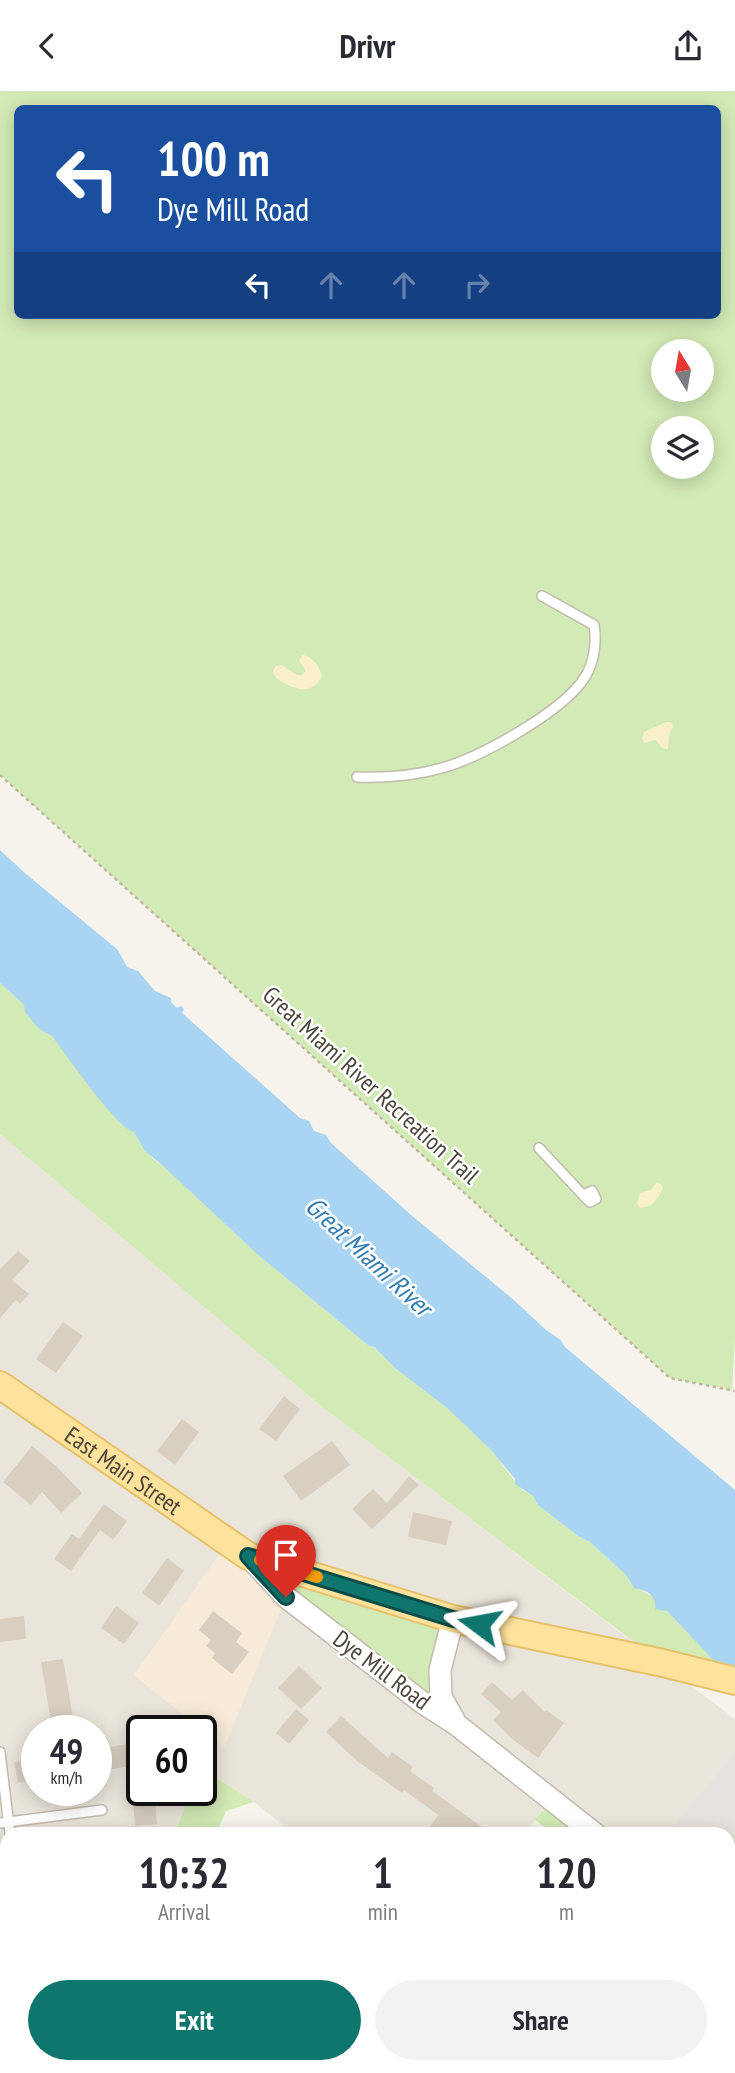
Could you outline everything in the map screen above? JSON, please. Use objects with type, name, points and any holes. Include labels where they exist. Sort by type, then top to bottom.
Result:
[{"type":"main road","name":"East Main Street","points":[[0,1385],[248,1556],[453,1619],[663,1663],[735,1681]]},
{"type":"street","name":"Dye Mill Road","points":[[248,1556],[286,1597],[424,1703],[457,1725],[586,1827]]},
{"type":"street","name":"Dye Mill Road","points":[[453,1619],[440,1670],[441,1697],[457,1725]]},
{"type":"lane","points":[[358,777],[386,778],[415,774],[462,762],[560,704],[586,676],[594,650],[594,625],[542,596]]},
{"type":"lane","points":[[539,1148],[583,1195]]},
{"type":"lane","points":[[0,1752],[4,1822],[102,1809]]},
{"type":"path","name":"Great Miami River Recreation Trail","points":[[0,775],[670,1378],[735,1391]]},
{"type":"shaded area","points":[[0,1134],[322,1407],[735,1719],[735,1751],[673,1827],[586,1827],[551,1800],[530,1827],[285,1827],[254,1802],[217,1778],[217,1715],[126,1715],[126,1806],[185,1806],[177,1827],[0,1827]]},
{"type":"shaded area","points":[[228,1542],[286,1597],[224,1748],[217,1742],[217,1715],[183,1715],[134,1675]]},
{"type":"shaded area","points":[[735,1751],[735,1827],[673,1827]]},
{"type":"green space","points":[[0,91],[735,91],[735,1338],[732,1390],[670,1378],[0,775]]},
{"type":"green space","points":[[0,983],[24,1005],[39,1029],[52,1036],[134,1132],[153,1159],[257,1254],[447,1408],[490,1449],[521,1489],[533,1496],[538,1505],[578,1536],[590,1542],[626,1575],[630,1583],[653,1597],[733,1680],[662,1663],[322,1407],[0,1134]]},
{"type":"green space","points":[[248,1556],[453,1619],[440,1670],[457,1725]]},
{"type":"green space","points":[[217,1778],[254,1802],[226,1811],[219,1827],[177,1827],[185,1806],[217,1806]]},
{"type":"green space","points":[[551,1800],[586,1827],[544,1827],[535,1820]]},
{"type":"sand","points":[[303,655],[313,660],[321,673],[322,677],[314,686],[295,688],[276,677],[273,671],[276,666],[282,665],[297,675],[302,675],[306,671],[299,660]]},
{"type":"sand","points":[[671,722],[673,726],[668,749],[662,748],[656,740],[644,743],[644,732]]},
{"type":"sand","points":[[657,1182],[663,1189],[656,1200],[647,1207],[639,1207],[637,1203],[640,1193],[651,1190]]},
{"type":"water","name":"Great Miami River","points":[[0,850],[118,950],[127,967],[138,971],[155,991],[171,998],[177,1008],[181,1006],[184,1009],[182,1013],[300,1118],[309,1121],[314,1131],[326,1135],[331,1143],[411,1215],[735,1490],[735,1683],[667,1611],[655,1609],[650,1594],[634,1588],[626,1575],[590,1542],[578,1536],[538,1505],[533,1496],[515,1484],[515,1479],[490,1449],[447,1408],[257,1254],[145,1151],[134,1132],[126,1128],[104,1105],[52,1036],[39,1029],[25,1012],[24,1005],[0,983]]},
{"type":"building","points":[[18,1251],[30,1261],[12,1280],[29,1294],[20,1304],[16,1300],[0,1318],[0,1269]]},
{"type":"building","points":[[63,1322],[83,1336],[56,1373],[36,1359]]},
{"type":"building","points":[[284,1396],[300,1409],[276,1441],[259,1429]]},
{"type":"building","points":[[182,1419],[199,1432],[175,1465],[157,1451]]},
{"type":"building","points":[[332,1441],[350,1465],[301,1501],[283,1476]]},
{"type":"building","points":[[32,1446],[82,1493],[61,1513],[42,1492],[31,1505],[3,1482]]},
{"type":"building","points":[[409,1476],[419,1485],[372,1529],[352,1509],[373,1489],[387,1503]]},
{"type":"building","points":[[104,1504],[127,1521],[113,1540],[100,1530],[71,1571],[54,1559],[72,1534],[79,1539]]},
{"type":"building","points":[[413,1512],[452,1521],[446,1545],[408,1537]]},
{"type":"building","points":[[167,1558],[184,1571],[159,1606],[142,1593]]},
{"type":"building","points":[[116,1606],[139,1623],[124,1644],[101,1628]]},
{"type":"building","points":[[213,1611],[242,1633],[236,1642],[249,1652],[232,1674],[212,1658],[215,1653],[206,1646],[211,1640],[199,1630]]},
{"type":"building","points":[[24,1616],[26,1639],[0,1642],[0,1619]]},
{"type":"building","points":[[63,1659],[72,1715],[50,1715],[41,1662]]},
{"type":"building","points":[[299,1666],[322,1688],[301,1709],[278,1688]]},
{"type":"building","points":[[492,1682],[512,1700],[523,1690],[545,1712],[546,1710],[564,1723],[538,1758],[512,1739],[493,1720],[501,1712],[481,1694]]},
{"type":"building","points":[[296,1709],[309,1720],[289,1744],[276,1733]]},
{"type":"building","points":[[341,1716],[388,1758],[392,1752],[413,1767],[410,1771],[434,1788],[432,1791],[482,1827],[430,1827],[438,1815],[357,1761],[326,1732]]},
{"type":"building","points":[[126,1744],[126,1767],[112,1769],[112,1746]]},
{"type":"building","points":[[21,1761],[21,1783],[18,1783],[14,1762]]},
{"type":"building","points":[[133,1806],[155,1806],[157,1824],[135,1826]]},
{"type":"slow traffic","points":[[260,1560],[317,1577]]},
{"type":"route","points":[[286,1597],[248,1556],[453,1619],[479,1624]]}]
